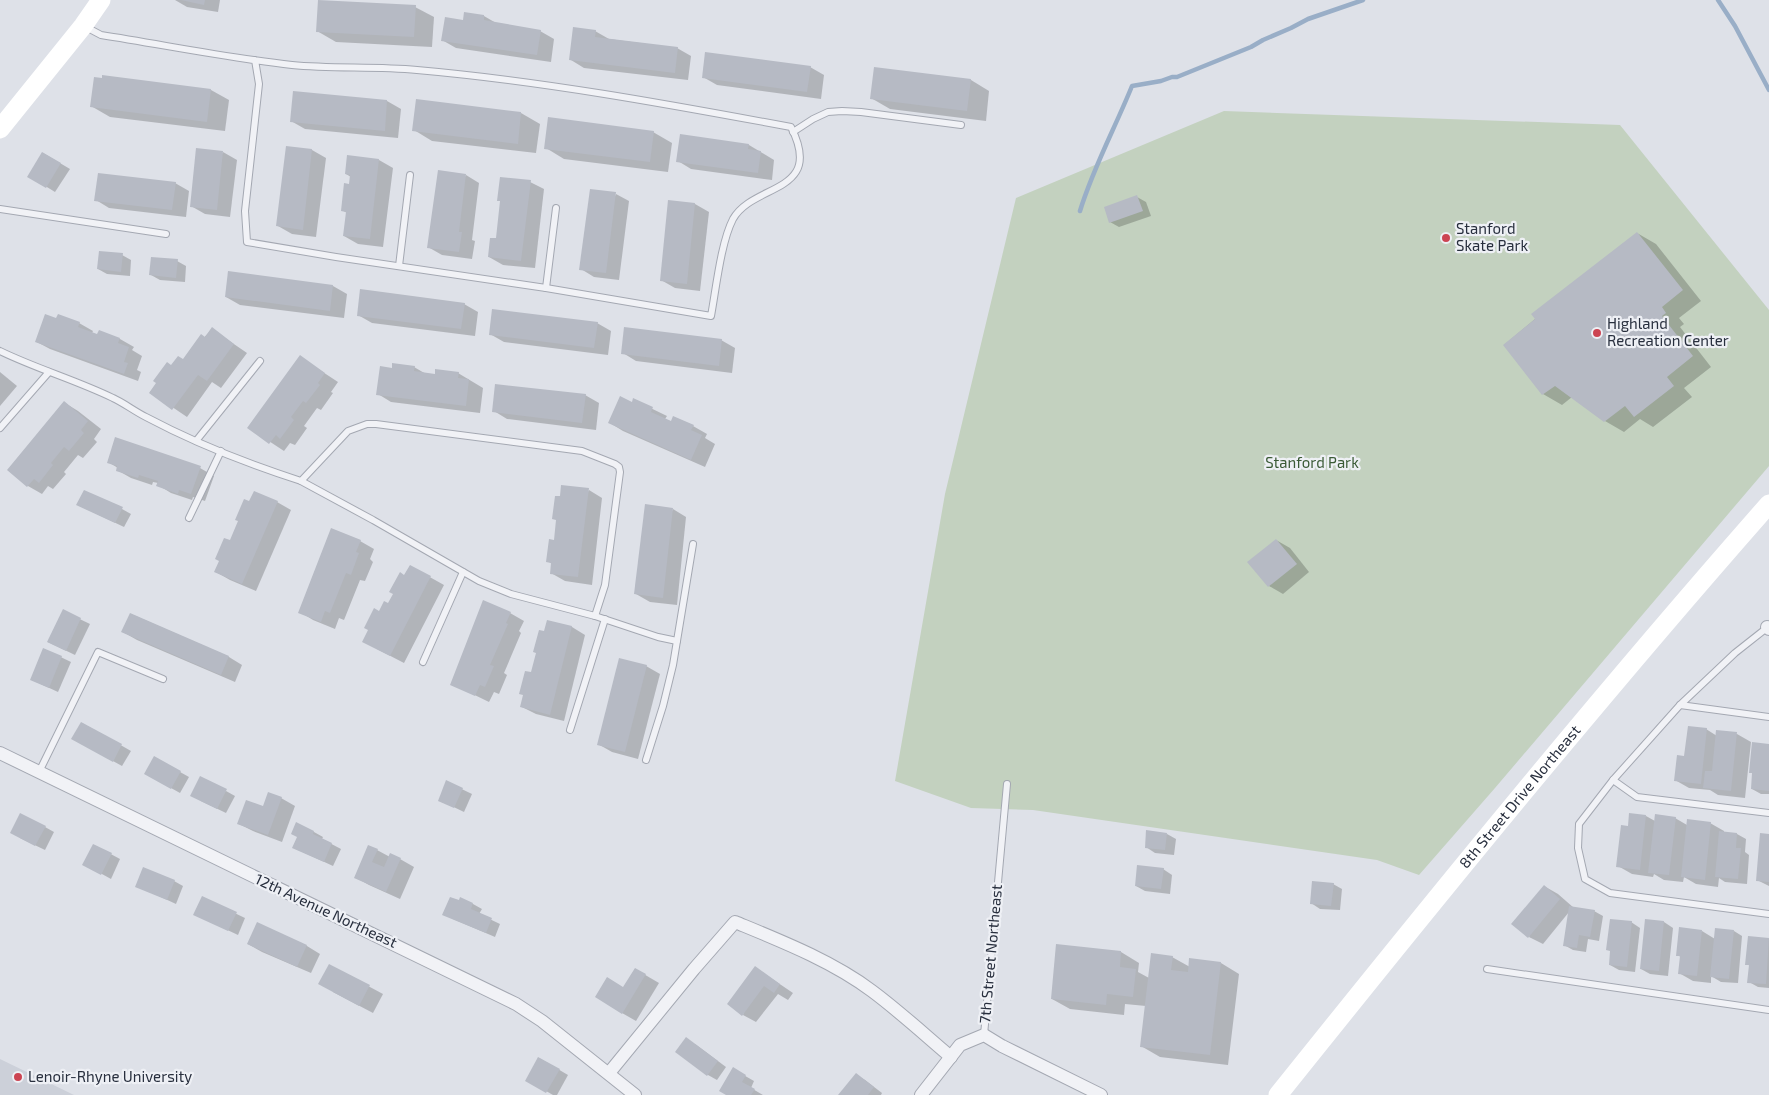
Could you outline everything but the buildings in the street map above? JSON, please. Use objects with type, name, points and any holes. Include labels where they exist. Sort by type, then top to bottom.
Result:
[{"type":"main road","points":[[0,129],[83,26],[100,0]]},
{"type":"main road","name":"8th Street Drive Northeast","points":[[1278,1095],[1530,786],[1769,504]]},
{"type":"street","name":"12th Avenue Northeast","points":[[0,753],[516,1004],[542,1021],[635,1095]]},
{"type":"street","points":[[609,1073],[735,922],[780,941],[845,973],[872,990],[951,1057]]},
{"type":"street","points":[[984,1035],[1002,1046],[1101,1095]]},
{"type":"street","name":"7th Street Northeast","points":[[921,1095],[960,1045],[984,1035]]},
{"type":"lane","points":[[83,26],[102,35],[255,60],[294,65],[416,70],[543,85],[689,108],[791,127],[798,140],[799,164],[796,171],[781,186],[741,208],[729,228],[711,316],[546,288],[247,242],[245,211],[259,84],[255,60]]},
{"type":"lane","points":[[793,132],[828,112],[842,110],[961,125]]},
{"type":"lane","points":[[399,266],[410,175]]},
{"type":"lane","points":[[546,288],[556,208]]},
{"type":"lane","points":[[0,209],[166,234]]},
{"type":"lane","points":[[0,351],[25,363],[114,398],[145,417],[196,441],[260,468],[301,482],[373,520],[479,581],[511,594],[595,616],[676,641]]},
{"type":"lane","points":[[196,441],[260,361]]},
{"type":"lane","points":[[0,428],[49,372]]},
{"type":"lane","points":[[301,482],[348,431],[376,424],[573,449],[616,464],[620,472],[605,585],[595,616]]},
{"type":"lane","points":[[189,518],[221,451]]},
{"type":"lane","points":[[646,760],[664,706],[692,544]]},
{"type":"lane","points":[[423,662],[463,572]]},
{"type":"lane","points":[[570,730],[605,619]]},
{"type":"lane","points":[[1768,627],[1735,653],[1680,705],[1613,780],[1579,824],[1578,848],[1585,879],[1610,894],[1769,914]]},
{"type":"lane","points":[[39,772],[98,652],[163,679]]},
{"type":"lane","points":[[1680,705],[1769,718]]},
{"type":"lane","points":[[1613,780],[1638,797],[1769,814]]},
{"type":"lane","name":"7th Street Northeast","points":[[984,1035],[1006,784]]},
{"type":"lane","points":[[1487,969],[1769,1010]]},
{"type":"shaded area","name":"Lenoir-Rhyne University","points":[[0,1059],[74,1095],[0,1095]]},
{"type":"green space","name":"Stanford Park","points":[[1224,111],[1620,125],[1769,310],[1769,466],[1419,875],[1377,860],[1033,810],[971,808],[895,781],[945,494],[1016,198]]},
{"type":"waterway","points":[[1080,211],[1085,195],[1132,86],[1177,77],[1251,47],[1308,19],[1363,0]]},
{"type":"waterway","points":[[1718,0],[1735,26],[1769,90]]},
{"type":"place","name":"Stanford Skate Park","points":[[1446,238]]},
{"type":"place","name":"Highland Recreation Center","points":[[1597,333]]},
{"type":"place","name":"Lenoir-Rhyne University","points":[[18,1077]]}]
